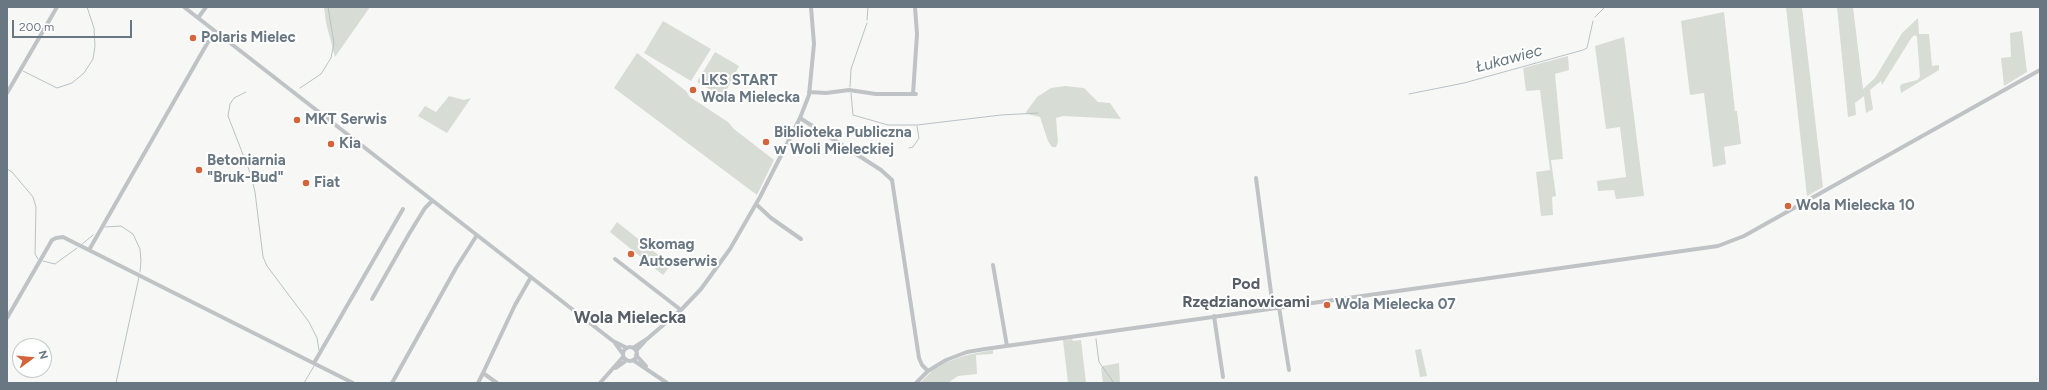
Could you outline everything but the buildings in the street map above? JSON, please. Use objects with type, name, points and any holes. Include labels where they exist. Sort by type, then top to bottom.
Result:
[{"type":"street","points":[[7,93],[57,7]]},
{"type":"street","points":[[184,7],[613,341],[635,351],[646,367]]},
{"type":"street","points":[[198,18],[206,7]]},
{"type":"street","points":[[633,360],[635,351],[646,339],[681,310],[713,274],[739,236],[800,118],[809,92],[814,44],[811,7]]},
{"type":"street","points":[[809,92],[826,93],[849,90],[876,94],[914,94],[918,34],[915,7]]},
{"type":"street","points":[[89,250],[212,35],[216,32]]},
{"type":"street","points":[[916,383],[928,371],[939,364],[960,355],[1007,346],[1718,246],[1750,233],[2040,70]]},
{"type":"street","points":[[800,118],[881,170],[892,180],[920,358],[922,365],[928,371]]},
{"type":"street","points":[[1256,178],[1273,308]]},
{"type":"street","points":[[372,299],[409,234],[432,201]]},
{"type":"street","points":[[756,204],[771,218],[801,240]]},
{"type":"street","points":[[314,363],[403,209]]},
{"type":"street","points":[[392,383],[456,268],[477,235]]},
{"type":"street","points":[[7,318],[52,240],[63,237],[354,383]]},
{"type":"street","points":[[615,259],[681,310]]},
{"type":"street","points":[[993,265],[1007,346]]},
{"type":"street","points":[[478,383],[515,305],[531,277]]},
{"type":"street","points":[[1280,307],[1288,370]]},
{"type":"street","points":[[1214,316],[1223,377]]},
{"type":"street","points":[[613,341],[627,360]]},
{"type":"street","points":[[614,369],[627,348]]},
{"type":"street","points":[[600,383],[614,369],[627,360],[633,360],[646,367],[667,383]]},
{"type":"street","points":[[483,373],[497,383]]},
{"type":"shaded area","points":[[324,7],[370,7],[335,57],[326,23]]},
{"type":"shaded area","points":[[1786,7],[1802,7],[1823,187],[1807,196]]},
{"type":"shaded area","points":[[1837,7],[1853,7],[1863,89],[1875,78],[1902,33],[1918,18],[1919,34],[1929,34],[1932,66],[1939,65],[1939,70],[1901,93],[1900,86],[1902,84],[1917,80],[1920,77],[1917,37],[1915,35],[1912,37],[1882,85],[1881,81],[1870,90],[1873,109],[1866,113],[1864,96],[1855,103],[1856,115],[1848,117]]},
{"type":"shaded area","points":[[1724,12],[1735,111],[1737,111],[1741,144],[1724,147],[1726,164],[1713,167],[1704,93],[1690,95],[1681,21]]},
{"type":"shaded area","points":[[663,21],[711,49],[691,81],[644,53]]},
{"type":"shaded area","points":[[2022,31],[2027,72],[2004,86],[2001,58],[2011,57],[2010,33]]},
{"type":"shaded area","points":[[1624,37],[1644,196],[1616,199],[1614,190],[1598,191],[1597,181],[1626,177],[1620,127],[1606,129],[1595,46]]},
{"type":"shaded area","points":[[715,52],[739,66],[723,97],[697,82]]},
{"type":"shaded area","points":[[637,53],[686,91],[690,97],[728,122],[734,129],[774,160],[757,195],[614,88]]},
{"type":"shaded area","points":[[1568,56],[1569,70],[1555,74],[1563,159],[1551,160],[1556,196],[1552,197],[1553,215],[1541,216],[1536,172],[1550,170],[1540,90],[1526,91],[1523,68]]},
{"type":"shaded area","points":[[1065,86],[1084,88],[1098,102],[1110,103],[1121,119],[1063,116],[1056,118],[1058,142],[1056,147],[1052,147],[1048,141],[1040,117],[1027,114],[1026,112],[1037,97],[1051,88]]},
{"type":"shaded area","points":[[449,96],[464,100],[471,98],[447,133],[418,116],[425,106],[436,112]]},
{"type":"shaded area","points":[[617,222],[671,265],[663,275],[610,232]]},
{"type":"shaded area","points":[[1072,339],[1073,341],[1081,340],[1086,383],[1068,383],[1063,340]]},
{"type":"shaded area","points":[[1421,349],[1427,376],[1420,377],[1415,350]]},
{"type":"shaded area","points":[[993,350],[993,354],[976,355],[977,374],[958,376],[948,383],[920,383],[932,371],[947,362],[967,355]]},
{"type":"shaded area","points":[[1119,363],[1120,383],[1103,383],[1101,368],[1103,366]]},
{"type":"waterway","points":[[23,71],[57,88],[72,83],[84,73],[93,59],[95,46],[94,28],[87,7]]},
{"type":"waterway","points":[[300,88],[321,74],[331,58],[334,43],[328,7]]},
{"type":"waterway","points":[[867,20],[868,7]]},
{"type":"waterway","name":"Łukawiec","points":[[1595,17],[1605,7]]},
{"type":"waterway","name":"Łukawiec","points":[[1409,94],[1464,83],[1583,50],[1587,48],[1593,21]]},
{"type":"waterway","points":[[850,87],[851,69],[867,23]]},
{"type":"waterway","points":[[246,92],[234,98],[230,104],[228,116],[251,175],[255,192],[263,257],[267,266],[309,322],[317,338],[319,350]]},
{"type":"waterway","points":[[851,93],[853,115],[888,125],[917,125],[1001,115],[1038,113]]},
{"type":"waterway","points":[[909,148],[913,147],[919,138],[917,126]]},
{"type":"waterway","points":[[7,169],[12,172],[33,197],[36,207],[35,254],[38,259]]},
{"type":"waterway","points":[[105,227],[121,226],[133,234],[140,249],[140,272]]},
{"type":"waterway","points":[[81,245],[93,235]]},
{"type":"waterway","points":[[43,261],[55,264],[77,248]]},
{"type":"waterway","points":[[116,383],[139,277]]},
{"type":"waterway","points":[[1096,339],[1099,362],[1114,383]]},
{"type":"waterway","points":[[304,383],[314,366]]},
{"type":"place","name":"Polaris Mielec","points":[[193,38]]},
{"type":"place","name":"LKS START Wola Mielecka","points":[[693,90]]},
{"type":"place","name":"MKT Serwis","points":[[297,120]]},
{"type":"place","name":"Biblioteka Publiczna w Woli Mieleckiej","points":[[766,142]]},
{"type":"place","name":"Kia","points":[[331,144]]},
{"type":"place","name":"Betoniarnia \"Bruk-Bud\"","points":[[199,170]]},
{"type":"place","name":"Fiat","points":[[306,183]]},
{"type":"place","name":"Wola Mielecka 10","points":[[1788,206]]},
{"type":"place","name":"Skomag Autoserwis","points":[[631,254]]},
{"type":"place","name":"Wola Mielecka 07","points":[[1327,305]]},
{"type":"district","name":"Pod Rzędzianowicami","points":[[1246,293]]},
{"type":"district","name":"Wola Mielecka","points":[[630,318]]}]
